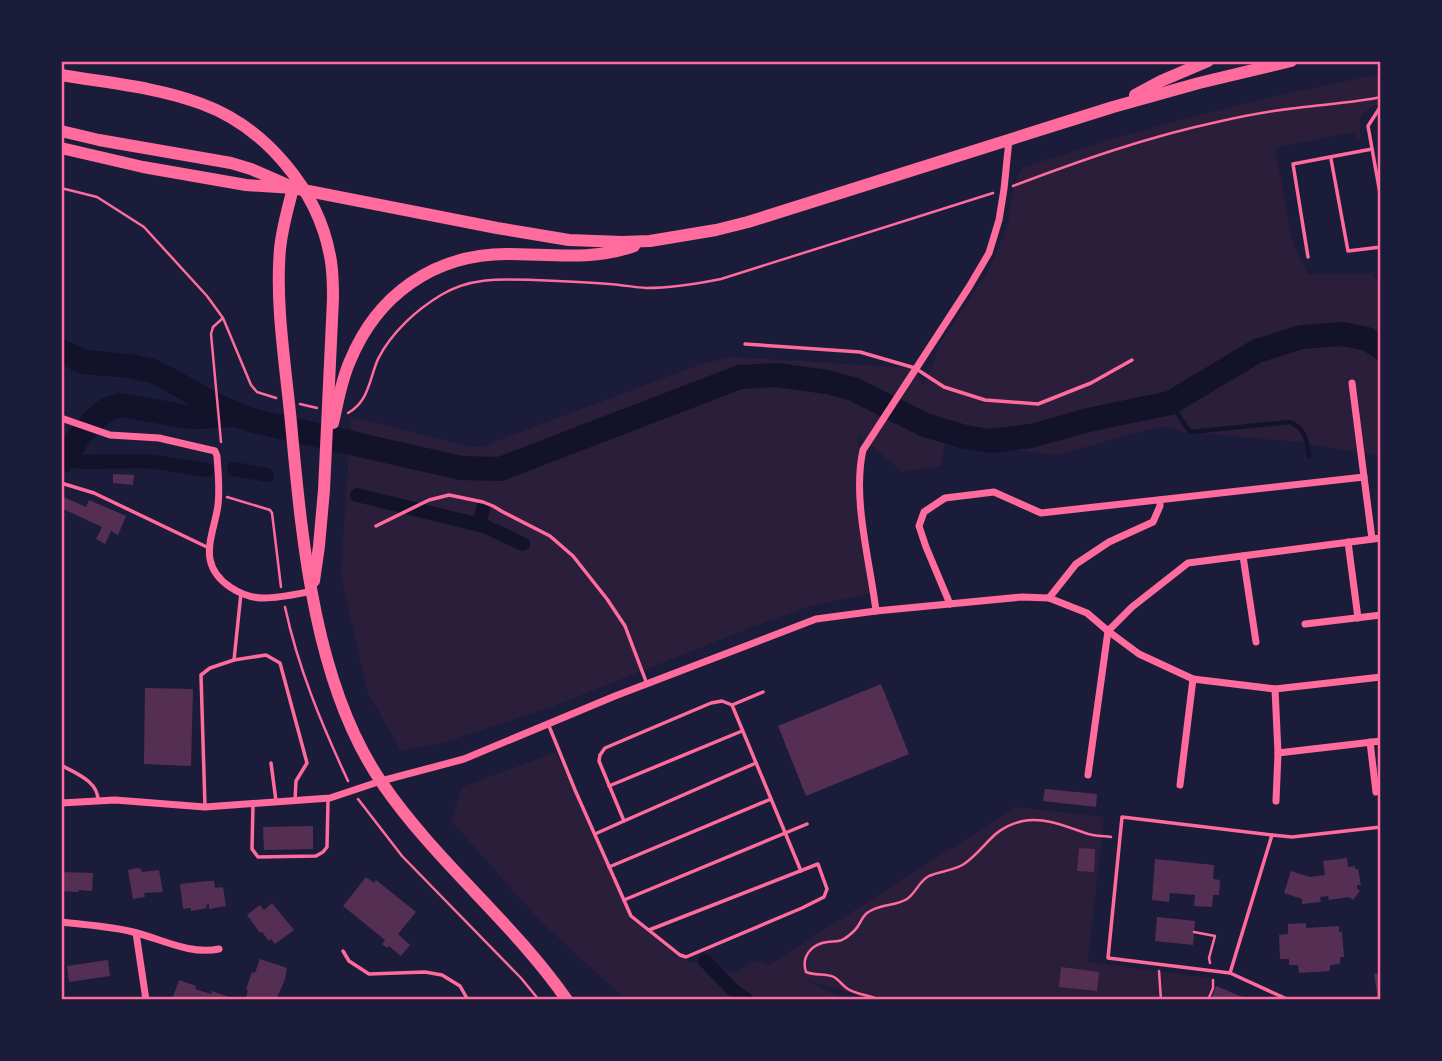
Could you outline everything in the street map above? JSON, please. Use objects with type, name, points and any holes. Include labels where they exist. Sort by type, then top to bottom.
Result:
[{"type":"highway","points":[[1113,107],[1161,81],[1208,61]]},
{"type":"highway","points":[[61,148],[143,167],[246,186],[293,188],[541,236],[596,242],[649,241],[748,222],[1113,107],[1291,61]]},
{"type":"highway","points":[[61,75],[156,91],[203,104],[238,122],[270,147],[300,185],[321,227],[333,276],[333,402],[313,591]]},
{"type":"highway","points":[[61,131],[230,163],[251,169],[293,188]]},
{"type":"highway","points":[[293,188],[280,249],[279,273],[295,462],[306,556],[328,662],[341,702],[381,781],[429,844],[528,951],[567,1000]]},
{"type":"highway","points":[[333,402],[349,361],[381,309],[397,293],[424,274],[447,264],[480,256],[592,255],[622,250],[649,241]]},
{"type":"street","points":[[877,611],[860,512],[860,461],[863,450],[989,253],[999,220],[1010,139]]},
{"type":"street","points":[[1088,775],[1108,632],[1132,607],[1188,563],[1376,538],[1364,477],[1352,383]]},
{"type":"street","points":[[61,418],[116,436],[159,438],[215,451],[219,495],[210,548],[214,570],[224,583],[259,598],[313,591]]},
{"type":"street","points":[[950,604],[919,526],[925,512],[945,498],[994,492],[1041,513],[1364,477]]},
{"type":"street","points":[[1049,598],[1076,565],[1109,541],[1153,522],[1160,500]]},
{"type":"street","points":[[1348,542],[1358,618]]},
{"type":"street","points":[[1243,556],[1256,642]]},
{"type":"street","points":[[61,803],[115,800],[205,807],[328,798],[464,759],[816,619],[1022,597],[1049,598],[1087,613],[1108,632],[1139,653],[1193,679],[1275,689],[1381,677]]},
{"type":"street","points":[[1305,624],[1381,615]]},
{"type":"street","points":[[1180,785],[1193,679]]},
{"type":"street","points":[[1275,689],[1278,753],[1276,801]]},
{"type":"street","points":[[1278,753],[1381,741]]},
{"type":"street","points":[[1370,742],[1376,792]]},
{"type":"street","points":[[61,922],[120,929],[191,950],[205,952],[219,949]]},
{"type":"street","points":[[136,933],[146,1000]]},
{"type":"lane","points":[[1381,108],[1368,126],[1381,199]]},
{"type":"lane","points":[[1308,257],[1293,164],[1372,149]]},
{"type":"lane","points":[[1331,158],[1348,251],[1381,247]]},
{"type":"lane","points":[[745,344],[860,352],[915,368],[944,387],[985,400],[1038,404],[1091,383],[1132,360]]},
{"type":"lane","points":[[61,483],[94,493],[210,548]]},
{"type":"lane","points":[[376,526],[444,495],[483,502],[550,536],[573,556],[625,626],[647,684]]},
{"type":"lane","points":[[234,660],[242,592]]},
{"type":"lane","points":[[205,807],[201,675],[210,668],[234,660],[266,655],[279,663],[307,764],[296,781],[295,800]]},
{"type":"lane","points":[[624,821],[599,761],[605,748],[711,703],[722,701],[732,705],[763,692]]},
{"type":"lane","points":[[732,705],[801,871]]},
{"type":"lane","points":[[548,724],[631,916],[680,955],[686,957],[802,908],[824,897],[827,889],[818,864],[649,930]]},
{"type":"lane","points":[[610,786],[743,731]]},
{"type":"lane","points":[[271,763],[276,801]]},
{"type":"lane","points":[[595,834],[756,763]]},
{"type":"lane","points":[[61,765],[90,782],[98,792],[98,801]]},
{"type":"lane","points":[[253,803],[252,849],[258,857],[316,856],[327,847],[328,798]]},
{"type":"lane","points":[[609,867],[771,799]]},
{"type":"lane","points":[[1289,1000],[1230,972],[1108,958],[1122,817],[1292,837],[1381,827]]},
{"type":"lane","points":[[624,900],[807,824]]},
{"type":"lane","points":[[1230,972],[1272,835]]},
{"type":"lane","points":[[343,951],[349,961],[369,974],[425,972],[442,975],[460,986],[468,1000]]},
{"type":"path","points":[[501,279],[663,288],[721,279],[1004,189],[1076,162],[1216,122],[1292,108],[1336,105],[1381,97]]},
{"type":"path","points":[[61,188],[97,197],[144,227],[207,296],[223,318],[211,330],[222,452]]},
{"type":"path","points":[[225,493],[228,498],[270,510],[272,513],[291,637],[308,690],[340,764]]},
{"type":"path","points":[[368,812],[401,856],[521,978],[538,1000]]},
{"type":"path","points":[[880,1000],[848,989],[833,977],[806,972],[804,965],[808,953],[824,942],[842,940],[857,929],[860,921],[878,906],[910,897],[926,877],[963,864],[1006,826],[1026,820],[1043,820],[1085,833],[1119,837]]},
{"type":"path","points":[[1194,932],[1214,936],[1209,958],[1213,988],[1208,1000]]},
{"type":"path","points":[[1160,964],[1161,1000]]},
{"type":"shaded area","points":[[1381,74],[1381,103],[1368,109],[1361,117],[1361,137],[1358,144],[1355,132],[1275,148],[1293,244],[1308,274],[1373,274],[1381,287],[1381,456],[1297,442],[1185,432],[1161,426],[1057,455],[945,442],[941,466],[902,472],[858,434],[860,511],[874,593],[811,606],[549,708],[445,742],[401,751],[367,691],[341,575],[351,418],[466,446],[481,447],[701,364],[732,357],[915,368],[923,386],[936,357],[937,348],[991,266],[1008,224],[1012,193],[1024,167],[1201,114]]},
{"type":"shaded area","points":[[61,447],[85,456],[88,466],[71,467],[69,473],[62,470]]},
{"type":"shaded area","points":[[556,752],[630,918],[689,963],[705,961],[733,974],[756,960],[769,965],[1016,807],[1104,817],[1088,962],[1209,978],[1211,987],[1205,1000],[874,1000],[803,979],[846,1000],[703,1000],[698,996],[692,1000],[626,1000],[540,921],[451,821],[462,787]]},
{"type":"building","points":[[113,474],[134,475],[133,485],[113,483]]},
{"type":"building","points":[[61,496],[86,507],[89,500],[126,516],[118,535],[111,531],[105,544],[96,539],[102,527],[61,508]]},
{"type":"building","points":[[881,684],[909,754],[806,796],[778,726]]},
{"type":"building","points":[[145,688],[193,689],[191,766],[144,764]]},
{"type":"building","points":[[1045,789],[1097,794],[1096,807],[1043,801]]},
{"type":"building","points":[[313,826],[313,849],[264,850],[263,827]]},
{"type":"building","points":[[1079,848],[1095,849],[1094,872],[1077,871]]},
{"type":"building","points":[[1347,858],[1348,867],[1355,866],[1355,869],[1358,869],[1361,885],[1357,885],[1360,891],[1353,900],[1349,897],[1329,900],[1328,896],[1320,897],[1321,902],[1302,904],[1302,899],[1284,893],[1291,871],[1310,877],[1325,875],[1323,861]]},
{"type":"building","points":[[1155,859],[1214,865],[1213,879],[1220,880],[1219,895],[1213,895],[1212,907],[1194,906],[1195,895],[1170,893],[1169,902],[1152,900]]},
{"type":"building","points":[[138,868],[142,872],[159,870],[163,892],[144,893],[145,897],[133,899],[128,870]]},
{"type":"building","points":[[61,872],[93,873],[92,891],[61,891]]},
{"type":"building","points":[[366,877],[374,883],[376,880],[416,912],[398,934],[410,945],[401,956],[382,944],[385,940],[343,906]]},
{"type":"building","points":[[214,881],[215,888],[223,887],[226,906],[209,909],[209,904],[206,905],[207,908],[191,911],[191,908],[183,909],[180,884]]},
{"type":"building","points":[[272,903],[294,930],[275,944],[260,933],[247,915],[260,905],[264,910]]},
{"type":"building","points":[[1157,917],[1195,921],[1193,945],[1155,941]]},
{"type":"building","points":[[1306,923],[1306,928],[1339,926],[1339,932],[1342,932],[1344,957],[1340,957],[1340,964],[1330,965],[1330,971],[1299,973],[1298,965],[1289,965],[1289,959],[1280,959],[1279,935],[1288,934],[1288,924]]},
{"type":"building","points":[[260,959],[287,968],[276,1000],[252,1000],[246,997],[252,972],[255,973]]},
{"type":"building","points":[[108,960],[110,976],[69,982],[67,966]]},
{"type":"building","points":[[1061,967],[1099,972],[1097,991],[1059,987]]},
{"type":"building","points":[[1381,973],[1381,1000],[1378,1000],[1374,974]]},
{"type":"building","points":[[179,980],[196,986],[195,989],[229,997],[228,1000],[172,1000]]},
{"type":"building","points":[[1216,986],[1250,1000],[1211,1000]]},
{"type":"waterway","points":[[61,351],[84,362],[152,371],[213,404],[250,420],[461,468],[500,469],[740,377],[777,375],[827,382],[853,389],[925,425],[965,437],[991,441],[1031,436],[1088,420],[1170,403],[1257,351],[1301,337],[1343,334],[1367,339],[1381,348]]},
{"type":"waterway","points":[[1170,403],[1190,432],[1290,422],[1303,432],[1309,456]]},
{"type":"waterway","points":[[61,455],[71,451],[76,440],[97,417],[108,409],[122,405],[182,416],[234,415]]},
{"type":"waterway","points":[[61,458],[82,462],[148,461],[207,470]]},
{"type":"waterway","points":[[234,469],[267,475]]},
{"type":"waterway","points":[[357,495],[484,526],[523,544]]},
{"type":"waterway","points":[[483,508],[480,521],[484,526]]},
{"type":"waterway","points":[[705,961],[734,991],[747,1000]]}]
